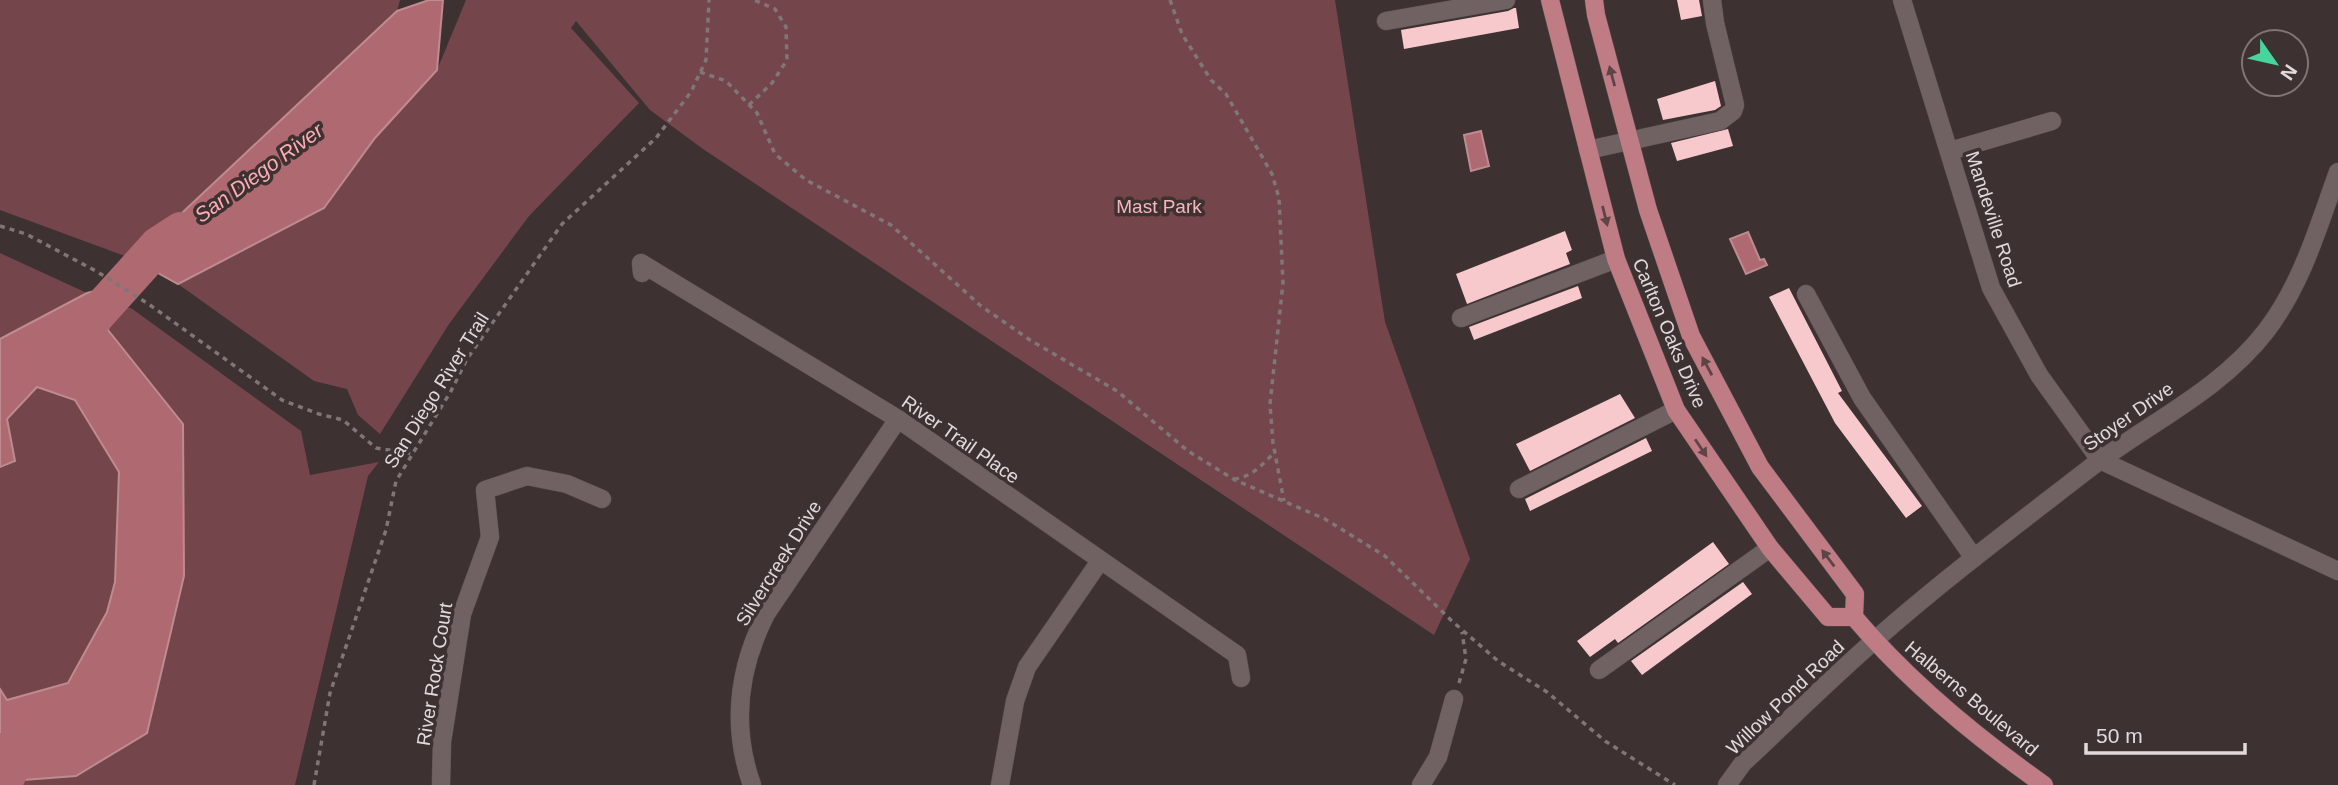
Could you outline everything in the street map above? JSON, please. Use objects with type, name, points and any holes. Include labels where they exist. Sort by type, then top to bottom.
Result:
[{"type":"main road","name":"Carlton Oaks Drive","points":[[1550,0],[1616,259],[1676,410],[1770,548],[1828,617],[1854,617]]},
{"type":"main road","name":"Carlton Oaks Drive","points":[[1594,0],[1648,210],[1691,336],[1760,467],[1855,594],[1854,617],[1874,641]]},
{"type":"main road","name":"Halberns Boulevard","points":[[1874,641],[1938,702],[2044,785]]},
{"type":"street","points":[[1386,21],[1506,0]]},
{"type":"street","points":[[1588,150],[1720,121],[1733,111],[1734,97],[1712,0]]},
{"type":"street","name":"Mandeville Road","points":[[1902,0],[1991,288],[2039,375],[2100,460],[2338,571]]},
{"type":"street","points":[[1950,151],[2052,121]]},
{"type":"street","name":"Stoyer Drive","points":[[1874,641],[1974,558],[2100,460],[2229,372],[2265,332],[2285,304],[2304,266],[2338,172]]},
{"type":"street","points":[[1461,318],[1616,259]]},
{"type":"street","name":"River Trail Place","points":[[642,273],[641,263],[898,419],[1237,655],[1241,678]]},
{"type":"street","points":[[1806,294],[1862,398],[1974,558]]},
{"type":"street","points":[[1519,489],[1676,410]]},
{"type":"street","name":"Silvercreek Drive","points":[[752,785],[743,755],[739,716],[743,674],[756,633],[766,614],[898,419]]},
{"type":"street","name":"River Rock Court","points":[[441,785],[442,742],[461,614],[490,537],[485,490],[527,476],[567,484],[602,499]]},
{"type":"street","points":[[1599,670],[1770,548]]},
{"type":"street","points":[[1000,785],[1015,701],[1027,667],[1100,561]]},
{"type":"street","name":"Willow Pond Road","points":[[1727,785],[1743,763],[1874,641]]},
{"type":"street","points":[[1421,785],[1438,757],[1454,699]]},
{"type":"path","name":"San Diego River Trail","points":[[314,785],[330,693],[386,530],[396,481],[451,391],[467,359],[562,224],[656,138],[691,92],[706,61],[709,0]]},
{"type":"path","points":[[749,105],[772,83],[787,60],[786,27],[775,9],[754,0]]},
{"type":"path","points":[[1170,0],[1182,34],[1198,63],[1226,94],[1272,174],[1279,198],[1283,283],[1270,404],[1284,501]]},
{"type":"path","points":[[700,72],[726,81],[757,113],[775,154],[806,180],[891,225],[981,306],[1030,340],[1117,391],[1188,451],[1234,479],[1325,519],[1385,556],[1498,661],[1547,692],[1605,741],[1675,785]]},
{"type":"path","points":[[0,226],[26,234],[96,271],[150,304],[282,400],[343,420],[376,448],[414,454]]},
{"type":"path","points":[[1234,479],[1245,478],[1275,452]]},
{"type":"path","points":[[1454,699],[1466,659],[1462,630]]},
{"type":"green space","points":[[0,0],[400,0],[397,11],[133,259],[0,210]]},
{"type":"green space","name":"Mast Park","points":[[466,0],[1335,0],[1385,322],[1470,559],[1434,635],[703,149],[650,110],[576,21],[571,28],[639,103],[529,216],[449,324],[380,434],[358,415],[347,389],[314,381],[178,284],[324,208],[375,138],[437,70]]},
{"type":"green space","points":[[0,253],[87,293],[0,339]]},
{"type":"green space","points":[[112,305],[131,308],[301,431],[310,475],[379,462],[368,476],[295,785],[21,785],[23,780],[76,776],[183,424],[108,330]]},
{"type":"green space","points":[[37,386],[75,400],[119,472],[115,582],[107,612],[68,683],[7,700],[0,689],[0,467],[15,461],[7,419]]},
{"type":"water","points":[[429,0],[443,0],[437,70],[375,138],[324,208],[178,284],[133,259],[397,11]]},
{"type":"water","points":[[1481,131],[1489,166],[1471,171],[1464,135]]},
{"type":"water","points":[[1748,232],[1760,260],[1764,259],[1767,265],[1746,274],[1730,239]]},
{"type":"water","points":[[110,287],[112,305],[108,330],[183,424],[184,576],[147,733],[76,776],[0,779],[0,689],[7,700],[68,683],[107,612],[115,582],[119,472],[75,400],[37,387],[7,419],[15,461],[0,467],[0,339],[87,293]]},
{"type":"building","points":[[1677,0],[1699,0],[1702,16],[1681,20]]},
{"type":"building","points":[[1514,8],[1519,28],[1404,49],[1401,30]]},
{"type":"building","points":[[1715,81],[1721,106],[1715,110],[1663,120],[1657,99]]},
{"type":"building","points":[[1728,129],[1733,146],[1677,161],[1671,143]]},
{"type":"building","points":[[1565,231],[1572,250],[1566,253],[1570,264],[1467,304],[1456,274]]},
{"type":"building","points":[[1578,286],[1582,298],[1474,340],[1469,327]]},
{"type":"building","points":[[1789,288],[1842,391],[1838,393],[1922,506],[1906,518],[1835,423],[1769,297]]},
{"type":"building","points":[[1620,394],[1635,418],[1530,471],[1516,444]]},
{"type":"building","points":[[1646,438],[1652,451],[1530,511],[1525,499]]},
{"type":"building","points":[[1713,542],[1729,564],[1618,643],[1615,639],[1590,657],[1577,641]]},
{"type":"building","points":[[1743,582],[1752,594],[1642,675],[1631,661]]},
{"type":"waterway","name":"San Diego River","points":[[76,337],[158,246],[181,231]]},
{"type":"waterway","name":"San Diego River","points":[[0,752],[10,769],[2,785]]}]
